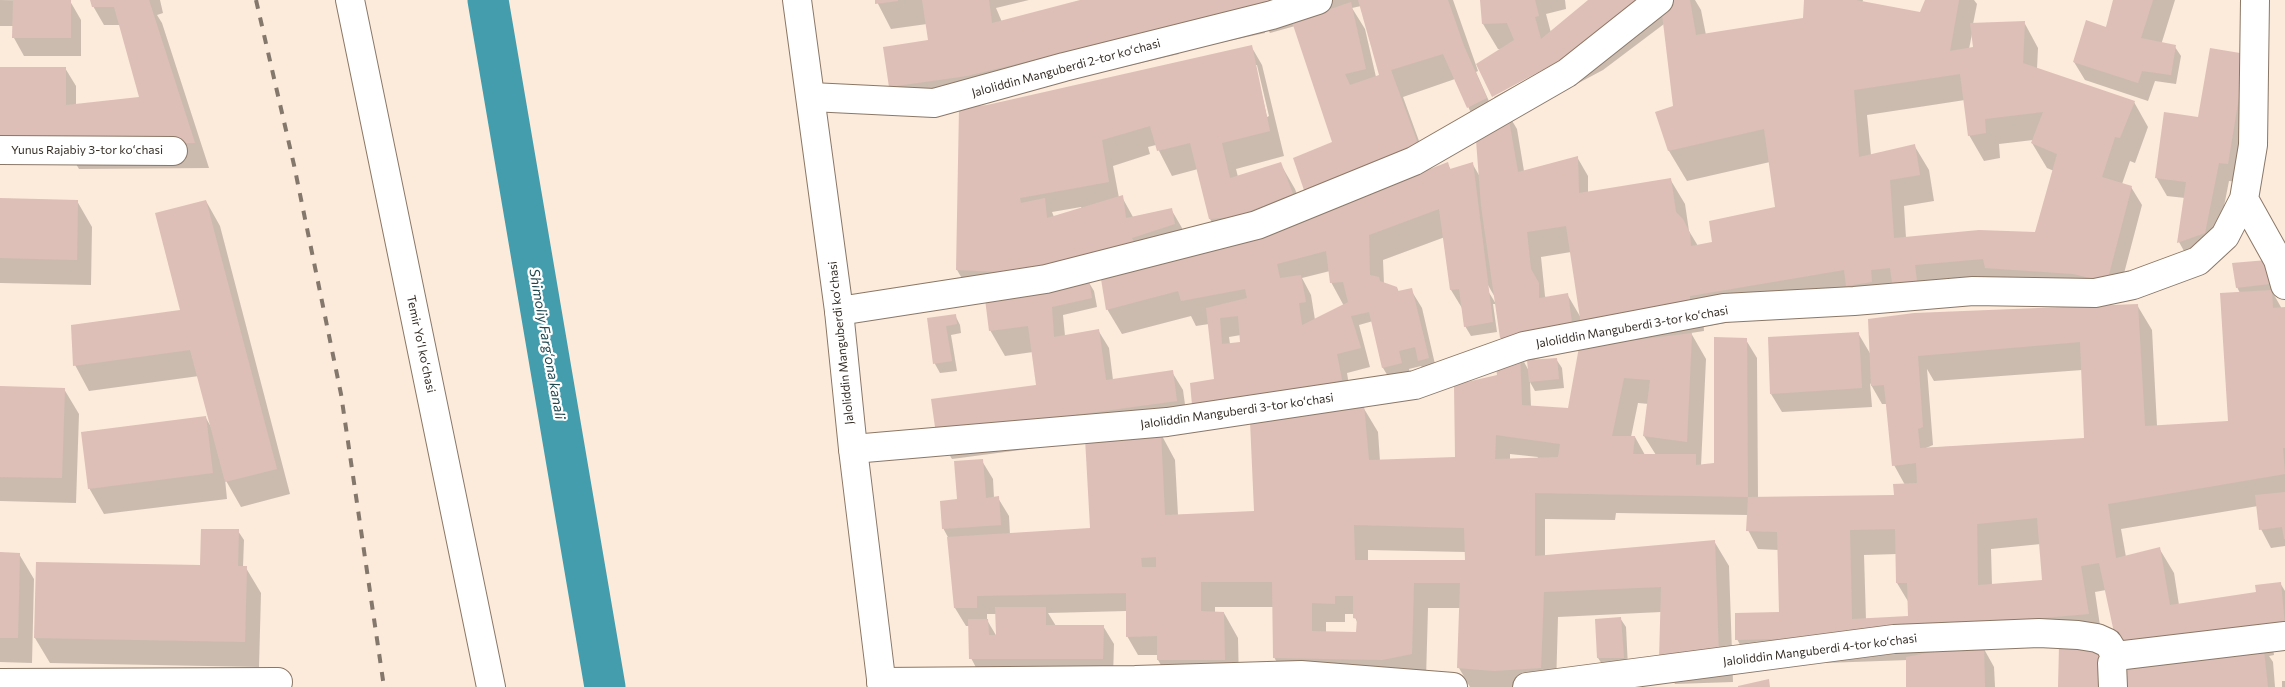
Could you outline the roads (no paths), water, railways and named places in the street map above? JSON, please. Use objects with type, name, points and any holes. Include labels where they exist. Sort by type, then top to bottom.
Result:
[{"type":"street","name":"Temir Yoʻl koʻchasi","points":[[350,0],[491,687]]},
{"type":"street","name":"Jaloliddin Manguberdi koʻchasi","points":[[797,0],[838,311],[882,685]]},
{"type":"street","name":"Jaloliddin Manguberdi 2-tor koʻchasi","points":[[811,97],[934,103],[1064,67],[1272,15],[1318,0]]},
{"type":"street","points":[[838,311],[1046,279],[1257,226],[1414,161],[1567,73],[1659,0]]},
{"type":"street","name":"Jaloliddin Manguberdi 3-tor koʻchasi","points":[[853,449],[1167,422],[1415,385],[1524,346],[1724,308],[1854,301],[1974,291],[2095,293],[2133,285],[2198,261],[2225,236],[2244,199],[2253,145],[2255,0]]},
{"type":"street","name":"Yunus Rajabiy 3-tor koʻchasi","points":[[0,150],[173,151]]},
{"type":"street","points":[[2244,199],[2278,260],[2285,285]]},
{"type":"street","name":"Jaloliddin Manguberdi 4-tor koʻchasi","points":[[1527,687],[1894,640],[2039,633],[2078,635],[2098,638],[2108,643],[2116,656]]},
{"type":"street","points":[[2113,687],[2112,663],[2116,656],[2285,636]]},
{"type":"street","points":[[882,685],[1301,675],[1452,687]]},
{"type":"street","points":[[0,683],[278,682]]},
{"type":"waterway","name":"Shimoliy Fargʻona kanali","points":[[488,0],[605,687]]},
{"type":"railway","points":[[256,0],[294,165],[341,394],[384,687]]}]
